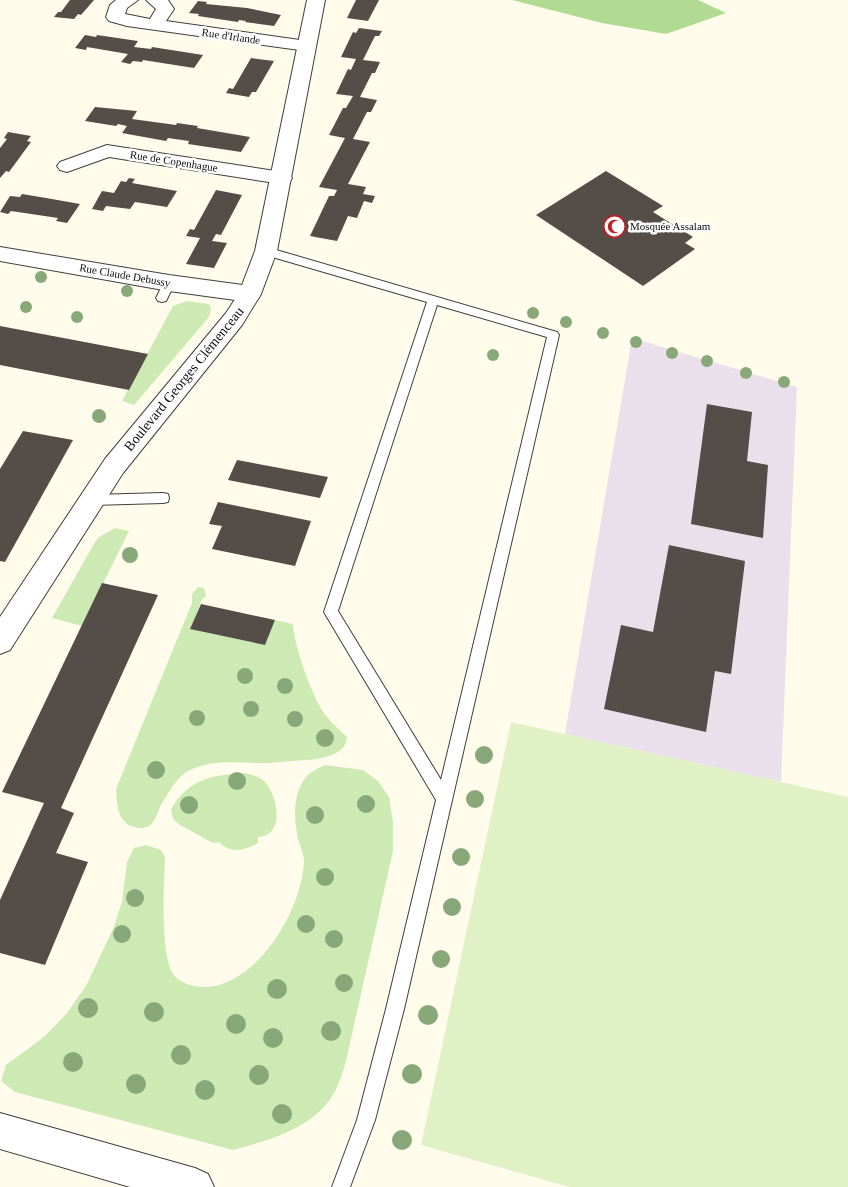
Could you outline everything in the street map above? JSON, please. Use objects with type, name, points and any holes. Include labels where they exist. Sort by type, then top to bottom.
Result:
[{"type":"street","name":"Rue d'Irlande","points":[[129,0],[116,8],[115,17],[127,21],[307,46]]},
{"type":"street","points":[[155,0],[161,2],[165,9],[155,25]]},
{"type":"street","name":"Boulevard Georges Clémenceau","points":[[0,641],[114,466],[234,319],[250,294],[266,251],[316,0]]},
{"type":"street","name":"Rue de Copenhague","points":[[67,166],[108,151],[282,178]]},
{"type":"street","name":"Rue Claude Debussy","points":[[0,254],[165,291],[250,294]]},
{"type":"street","points":[[0,1130],[195,1187]]},
{"type":"lane","points":[[266,251],[553,335],[395,1009],[366,1120],[341,1187]]},
{"type":"lane","points":[[433,300],[331,612],[444,799]]},
{"type":"lane","points":[[92,500],[163,498]]},
{"type":"shaded area","points":[[632,338],[797,387],[781,782],[565,734]]},
{"type":"green space","points":[[512,0],[698,0],[726,13],[666,34],[602,23]]},
{"type":"green space","points":[[187,301],[209,304],[211,309],[209,317],[134,405],[122,401],[173,306]]},
{"type":"green space","points":[[115,528],[129,531],[82,626],[52,618],[95,542],[99,537]]},
{"type":"green space","points":[[198,587],[204,588],[206,596],[202,599],[191,629],[265,645],[275,620],[293,624],[299,654],[315,697],[328,718],[347,737],[339,751],[331,756],[321,758],[270,763],[223,763],[199,766],[184,774],[172,787],[162,803],[156,818],[149,826],[143,828],[134,827],[128,825],[121,817],[116,789],[192,603],[192,594]]},
{"type":"green space","points":[[511,722],[848,797],[848,1187],[569,1187],[421,1145]]},
{"type":"green space","points":[[325,765],[363,770],[378,781],[389,797],[393,822],[393,851],[346,1061],[335,1091],[317,1114],[305,1123],[277,1136],[233,1150],[15,1092],[1,1081],[6,1065],[44,1037],[67,1013],[86,986],[113,929],[122,902],[127,862],[134,848],[146,845],[161,850],[165,858],[164,935],[169,964],[176,977],[191,985],[211,987],[234,979],[253,965],[276,939],[290,914],[300,887],[304,861],[298,839],[296,799],[301,784],[306,777]]},
{"type":"green space","points":[[245,773],[263,780],[268,786],[277,813],[273,829],[267,835],[258,837],[258,843],[248,848],[233,850],[219,842],[213,843],[180,825],[173,819],[171,809],[185,791],[193,785],[211,777]]},
{"type":"building","points":[[70,0],[94,0],[81,15],[78,14],[74,19],[54,17],[58,12],[61,12]]},
{"type":"building","points":[[356,0],[379,0],[368,21],[347,18]]},
{"type":"building","points":[[198,1],[207,2],[206,4],[247,8],[281,15],[274,26],[198,16],[199,14],[189,13]]},
{"type":"building","points":[[359,28],[382,31],[379,36],[375,36],[363,60],[380,62],[360,97],[377,100],[371,112],[367,112],[353,139],[370,142],[348,184],[366,187],[363,194],[375,196],[372,203],[364,201],[357,218],[348,216],[337,241],[310,236],[329,196],[334,196],[337,190],[319,187],[345,138],[329,135],[343,108],[346,108],[353,96],[336,94],[348,69],[351,70],[356,59],[341,57],[353,32],[356,33]]},
{"type":"building","points":[[85,35],[138,41],[134,47],[151,49],[152,47],[203,55],[194,68],[143,60],[142,62],[133,61],[130,64],[121,62],[128,54],[87,47],[86,50],[75,48]]},
{"type":"building","points":[[251,58],[274,61],[256,92],[252,92],[249,97],[226,93],[229,88],[233,89]]},
{"type":"building","points":[[95,107],[137,111],[132,119],[198,126],[197,128],[250,137],[241,152],[188,144],[189,141],[168,138],[166,141],[122,133],[127,126],[85,121]]},
{"type":"building","points":[[8,132],[31,136],[27,141],[31,142],[9,172],[6,171],[0,178],[0,148],[7,139],[4,138]]},
{"type":"building","name":"Mosquée Assalam","points":[[606,171],[663,206],[653,212],[693,237],[685,243],[695,249],[643,286],[536,215]]},
{"type":"building","points":[[129,178],[135,179],[132,183],[177,191],[167,207],[135,202],[130,209],[106,206],[103,211],[92,209],[102,191],[114,193],[121,181],[126,182]]},
{"type":"building","points":[[216,190],[242,195],[221,235],[216,234],[212,241],[227,243],[214,268],[186,264],[200,238],[186,236],[190,229],[194,230]]},
{"type":"building","points":[[22,194],[80,204],[67,223],[56,221],[58,218],[11,211],[8,214],[0,212],[10,196],[20,197]]},
{"type":"building","points":[[0,326],[148,354],[129,390],[0,365]]},
{"type":"building","points":[[707,404],[752,412],[747,461],[768,465],[763,538],[691,524]]},
{"type":"building","points":[[23,431],[73,440],[5,562],[0,561],[0,469]]},
{"type":"building","points":[[237,460],[328,477],[320,498],[228,480]]},
{"type":"building","points":[[218,502],[311,521],[295,566],[212,549],[222,526],[209,524]]},
{"type":"building","points":[[669,545],[745,561],[731,674],[715,671],[706,732],[604,709],[621,625],[653,632]]},
{"type":"building","points":[[102,583],[158,595],[61,808],[74,813],[56,853],[88,862],[45,965],[0,953],[0,900],[44,803],[2,792]]},
{"type":"building","points":[[201,604],[275,620],[265,645],[190,629]]},
{"type":"place","name":"Mosquée Assalam","points":[[614,226]]}]
